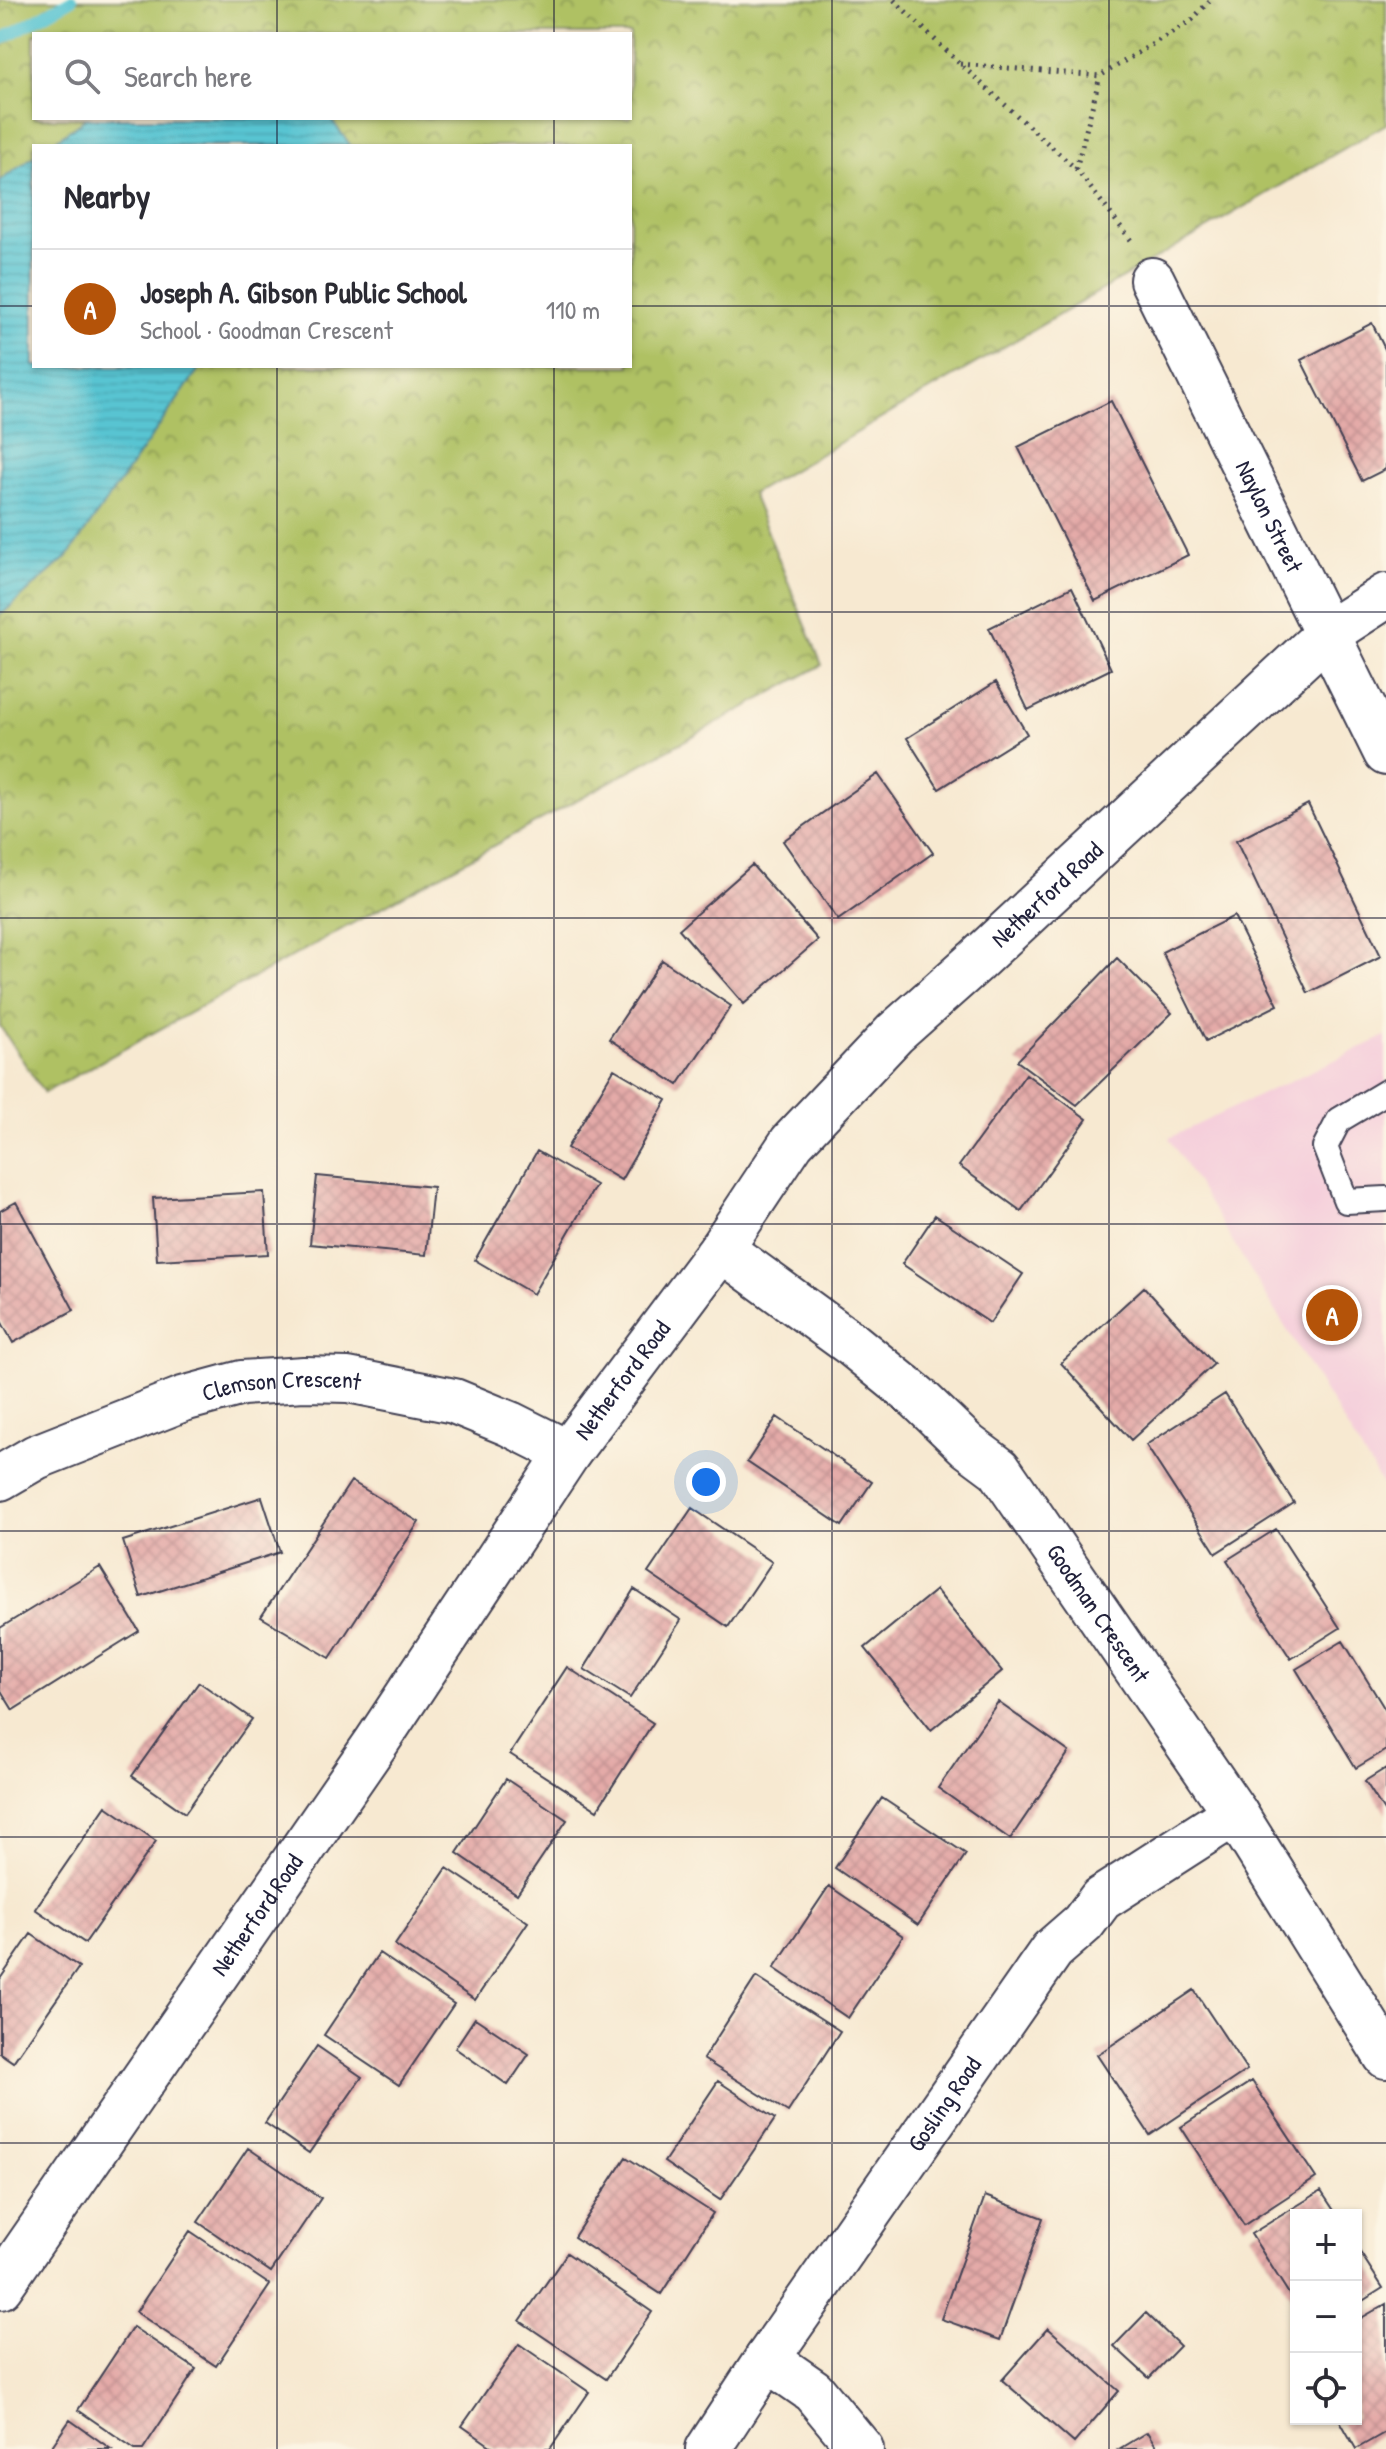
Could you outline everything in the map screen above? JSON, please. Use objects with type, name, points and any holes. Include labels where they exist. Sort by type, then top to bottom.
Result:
[{"type":"street","name":"Naylon Street","points":[[1152,280],[1386,753]]},
{"type":"street","name":"Netherford Road","points":[[0,2287],[376,1743],[568,1453],[721,1249],[792,1142],[895,1033],[1327,634],[1386,596]]},
{"type":"street","name":"Goodman Crescent","points":[[721,1249],[853,1345],[917,1397],[968,1446],[999,1469],[1235,1813],[1386,2056]]},
{"type":"street","name":"Clemson Crescent","points":[[0,1478],[36,1457],[183,1399],[242,1383],[304,1379],[348,1380],[454,1401],[568,1453]]},
{"type":"street","name":"Gosling Road","points":[[708,2449],[767,2359],[1052,1950],[1083,1923],[1101,1899],[1235,1813]]},
{"type":"street","points":[[767,2359],[813,2391],[861,2449]]},
{"type":"lane","points":[[1386,1092],[1339,1120],[1325,1147],[1346,1201],[1386,1199]]},
{"type":"path","points":[[894,0],[1076,169],[1130,237],[1152,280]]},
{"type":"path","points":[[959,63],[1100,76],[1192,20],[1210,0]]},
{"type":"path","points":[[1076,169],[1100,76]]},
{"type":"shaded area","points":[[1386,1036],[1386,1491],[1169,1138]]},
{"type":"green space","points":[[0,0],[1386,0],[1386,124],[752,494],[822,665],[44,1093],[0,1026]]},
{"type":"water","points":[[83,120],[332,120],[350,144],[51,144]]},
{"type":"water","points":[[32,157],[32,368],[200,368],[68,556],[0,613],[0,181]]},
{"type":"building","points":[[1372,323],[1386,351],[1386,469],[1362,481],[1301,360]]},
{"type":"building","points":[[1111,401],[1188,555],[1095,601],[1018,447]]},
{"type":"building","points":[[1072,587],[1111,669],[1028,710],[989,628]]},
{"type":"building","points":[[996,682],[1027,734],[939,789],[907,738]]},
{"type":"building","points":[[878,774],[933,853],[838,920],[783,841]]},
{"type":"building","points":[[1308,804],[1381,956],[1308,993],[1236,841]]},
{"type":"building","points":[[752,865],[818,940],[744,1004],[679,929]]},
{"type":"building","points":[[1234,916],[1278,1005],[1206,1041],[1162,952]]},
{"type":"building","points":[[1117,958],[1172,1013],[1077,1105],[1017,1061]]},
{"type":"building","points":[[662,960],[731,1006],[678,1085],[609,1039]]},
{"type":"building","points":[[614,1069],[667,1100],[621,1180],[567,1148]]},
{"type":"building","points":[[1026,1074],[1087,1119],[1021,1211],[959,1166]]},
{"type":"building","points":[[537,1151],[596,1185],[533,1294],[475,1260]]},
{"type":"building","points":[[317,1176],[433,1187],[426,1255],[310,1244]]},
{"type":"building","points":[[264,1192],[268,1254],[157,1260],[153,1198]]},
{"type":"building","points":[[16,1202],[74,1310],[13,1343],[0,1319],[0,1211]]},
{"type":"building","points":[[935,1215],[1023,1274],[990,1323],[902,1264]]},
{"type":"building","points":[[1144,1287],[1214,1364],[1131,1440],[1061,1363]]},
{"type":"building","points":[[1225,1394],[1294,1503],[1216,1553],[1146,1445]]},
{"type":"building","points":[[777,1417],[872,1482],[842,1526],[747,1462]]},
{"type":"building","points":[[351,1481],[419,1522],[330,1658],[261,1617]]},
{"type":"building","points":[[262,1497],[280,1552],[141,1597],[123,1541]]},
{"type":"building","points":[[692,1508],[772,1562],[728,1627],[648,1573]]},
{"type":"building","points":[[1276,1529],[1340,1628],[1291,1659],[1227,1560]]},
{"type":"building","points":[[100,1567],[139,1631],[13,1710],[0,1689],[0,1628]]},
{"type":"building","points":[[634,1589],[681,1620],[630,1698],[584,1669]]},
{"type":"building","points":[[936,1590],[1002,1671],[931,1730],[865,1648]]},
{"type":"building","points":[[1343,1641],[1386,1711],[1386,1750],[1356,1768],[1296,1669]]},
{"type":"building","points":[[567,1667],[653,1723],[597,1810],[510,1754]]},
{"type":"building","points":[[199,1682],[252,1719],[185,1813],[132,1776]]},
{"type":"building","points":[[998,1702],[1069,1752],[1010,1839],[938,1788]]},
{"type":"building","points":[[1386,1768],[1386,1814],[1365,1781]]},
{"type":"building","points":[[506,1779],[567,1820],[517,1894],[457,1853]]},
{"type":"building","points":[[882,1798],[966,1854],[918,1925],[835,1868]]},
{"type":"building","points":[[106,1806],[156,1841],[85,1943],[35,1909]]},
{"type":"building","points":[[447,1868],[528,1922],[475,2000],[395,1945]]},
{"type":"building","points":[[829,1886],[903,1936],[848,2018],[774,1968]]},
{"type":"building","points":[[31,1934],[79,1967],[13,2062],[0,2053],[0,1979]]},
{"type":"building","points":[[379,1953],[454,2004],[399,2085],[324,2035]]},
{"type":"building","points":[[756,1977],[840,2031],[788,2112],[703,2059]]},
{"type":"building","points":[[1194,1990],[1247,2070],[1150,2135],[1097,2055]]},
{"type":"building","points":[[475,2018],[529,2054],[508,2085],[455,2048]]},
{"type":"building","points":[[317,2046],[362,2077],[309,2153],[265,2123]]},
{"type":"building","points":[[718,2081],[775,2119],[720,2200],[664,2162]]},
{"type":"building","points":[[1252,2081],[1316,2178],[1244,2225],[1181,2127]]},
{"type":"building","points":[[248,2148],[321,2198],[271,2272],[198,2222]]},
{"type":"building","points":[[626,2157],[713,2213],[661,2294],[574,2237]]},
{"type":"building","points":[[1321,2191],[1333,2209],[1292,2209]]},
{"type":"building","points":[[985,2196],[1043,2218],[1000,2340],[941,2319]]},
{"type":"building","points":[[1290,2210],[1290,2296],[1251,2234]]},
{"type":"building","points":[[190,2231],[270,2285],[216,2366],[136,2312]]},
{"type":"building","points":[[567,2253],[652,2312],[606,2379],[520,2321]]},
{"type":"building","points":[[1362,2255],[1383,2288],[1362,2301]]},
{"type":"building","points":[[1386,2304],[1386,2432],[1356,2449],[1342,2425],[1362,2425],[1362,2318]]},
{"type":"building","points":[[1146,2313],[1180,2346],[1149,2378],[1114,2346]]},
{"type":"building","points":[[133,2327],[196,2369],[143,2449],[135,2449],[78,2410]]},
{"type":"building","points":[[1048,2328],[1119,2391],[1074,2443],[1002,2380]]},
{"type":"building","points":[[519,2344],[589,2392],[550,2449],[495,2449],[462,2426]]},
{"type":"building","points":[[70,2420],[111,2449],[50,2449]]},
{"type":"building","points":[[1147,2432],[1158,2449],[1119,2449]]},
{"type":"waterway","points":[[0,40],[71,0]]},
{"type":"place","name":"Joseph A. Gibson Public School","points":[[1332,1315]]}]
